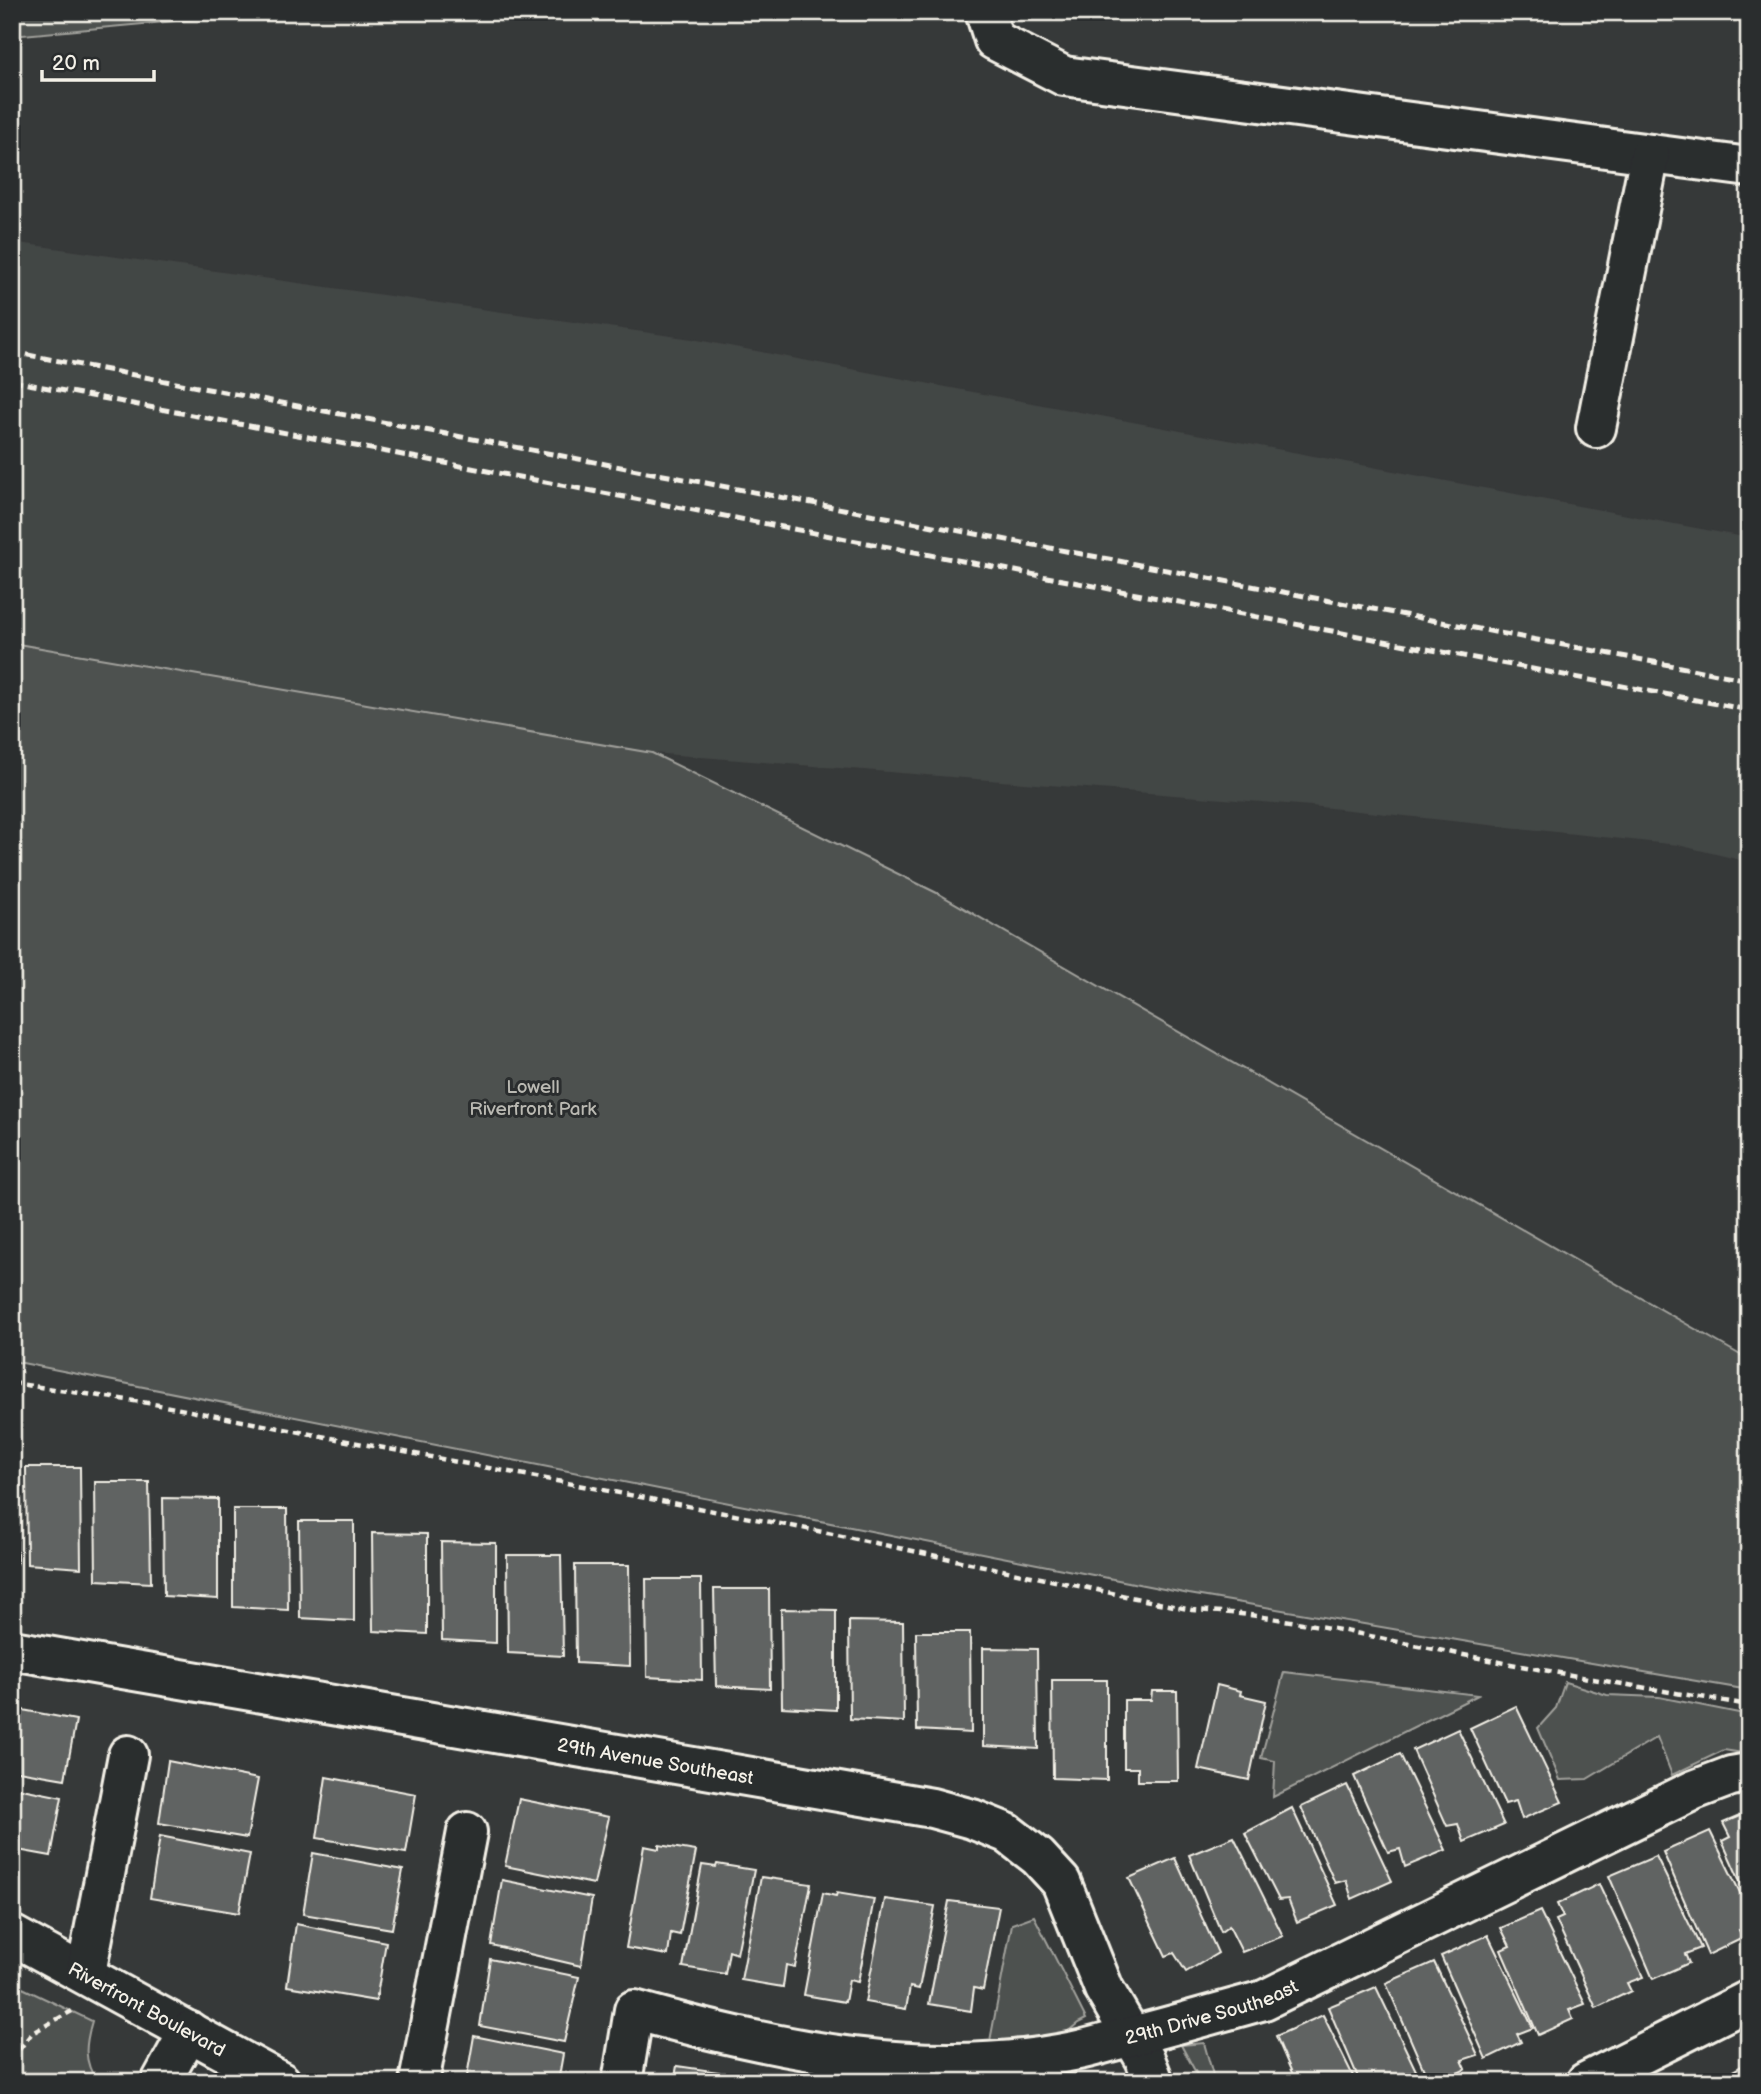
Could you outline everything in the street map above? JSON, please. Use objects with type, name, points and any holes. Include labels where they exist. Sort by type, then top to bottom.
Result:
[{"type":"street","points":[[985,12],[994,40],[1064,76],[1749,167]]},
{"type":"street","points":[[1596,428],[1650,154]]},
{"type":"street","name":"29th Avenue Southeast","points":[[12,1650],[932,1808],[972,1819],[1007,1833],[1038,1857],[1060,1882],[1104,1989],[1154,2082]]},
{"type":"street","points":[[86,1973],[128,1755]]},
{"type":"street","name":"29th Drive Southeast","points":[[622,2082],[634,2010],[692,2026],[831,2056],[918,2063],[987,2062],[1074,2052],[1264,2000],[1694,1790],[1731,1776],[1749,1773]]},
{"type":"street","points":[[419,2082],[467,1832]]},
{"type":"street","name":"Riverfront Boulevard","points":[[12,1935],[86,1973],[281,2082]]},
{"type":"street","points":[[1586,2082],[1749,2000]]},
{"type":"street","points":[[161,2082],[189,2031]]},
{"type":"path","points":[[12,1382],[155,1404],[796,1527],[1192,1610],[1236,1612],[1527,1667],[1749,1705]]},
{"type":"path","points":[[12,2060],[32,2033],[73,2011]]},
{"type":"shaded area","points":[[12,242],[692,339],[1749,538],[1749,862],[1678,845],[1311,806],[652,753],[12,643]]},
{"type":"green space","points":[[12,12],[274,12],[12,36]]},
{"type":"green space","name":"Lowell Riverfront Park","points":[[12,643],[652,753],[939,894],[1749,1360],[1749,1690],[1189,1594],[12,1361]]},
{"type":"green space","points":[[1284,1672],[1478,1695],[1273,1797],[1275,1761],[1261,1758]]},
{"type":"green space","points":[[1565,1682],[1607,1695],[1659,1697],[1749,1715],[1749,1754],[1724,1750],[1672,1775],[1657,1737],[1587,1779],[1560,1780],[1538,1728],[1556,1708]]},
{"type":"green space","points":[[1034,1916],[1086,2019],[1065,2034],[990,2041],[1012,1924]]},
{"type":"green space","points":[[12,1983],[92,2021],[87,2059],[97,2082],[12,2082]]},
{"type":"green space","points":[[1204,2043],[1215,2082],[1201,2082],[1181,2045]]},
{"type":"building","points":[[12,1463],[16,1463],[17,1564],[12,1563]]},
{"type":"building","points":[[26,1467],[80,1467],[81,1568],[27,1564]]},
{"type":"building","points":[[95,1482],[149,1482],[151,1583],[96,1580]]},
{"type":"building","points":[[163,1498],[218,1499],[218,1599],[164,1596]]},
{"type":"building","points":[[233,1509],[287,1509],[288,1610],[233,1607]]},
{"type":"building","points":[[299,1521],[354,1521],[354,1621],[300,1618]]},
{"type":"building","points":[[372,1533],[427,1534],[427,1634],[373,1631]]},
{"type":"building","points":[[441,1542],[496,1543],[496,1643],[442,1640]]},
{"type":"building","points":[[507,1555],[561,1555],[563,1656],[508,1653]]},
{"type":"building","points":[[575,1565],[629,1565],[630,1666],[576,1663]]},
{"type":"building","points":[[646,1579],[701,1579],[702,1680],[647,1677]]},
{"type":"building","points":[[714,1589],[769,1589],[770,1689],[716,1686]]},
{"type":"building","points":[[781,1609],[836,1610],[836,1710],[782,1707]]},
{"type":"building","points":[[849,1621],[903,1622],[904,1722],[850,1719]]},
{"type":"building","points":[[916,1632],[970,1632],[971,1733],[917,1730]]},
{"type":"building","points":[[983,1648],[1037,1649],[1038,1749],[983,1746]]},
{"type":"building","points":[[1052,1680],[1107,1680],[1107,1780],[1053,1778]]},
{"type":"building","points":[[1217,1685],[1241,1691],[1240,1695],[1266,1701],[1249,1780],[1198,1769]]},
{"type":"building","points":[[1152,1691],[1177,1691],[1178,1781],[1138,1781],[1138,1768],[1124,1768],[1124,1700],[1151,1700]]},
{"type":"building","points":[[1516,1706],[1562,1802],[1522,1819],[1516,1801],[1505,1804],[1470,1728]]},
{"type":"building","points":[[12,1708],[76,1720],[65,1779],[12,1770]]},
{"type":"building","points":[[1458,1729],[1504,1825],[1464,1842],[1458,1824],[1447,1826],[1413,1750]]},
{"type":"building","points":[[1400,1754],[1446,1850],[1405,1867],[1400,1849],[1388,1852],[1354,1776]]},
{"type":"building","points":[[168,1761],[258,1779],[247,1838],[159,1823]]},
{"type":"building","points":[[326,1777],[416,1794],[406,1853],[317,1838]]},
{"type":"building","points":[[1347,1785],[1392,1881],[1352,1899],[1346,1880],[1335,1883],[1301,1807]]},
{"type":"building","points":[[12,1787],[62,1797],[51,1856],[12,1849]]},
{"type":"building","points":[[519,1799],[609,1817],[594,1884],[505,1866]]},
{"type":"building","points":[[1292,1808],[1337,1905],[1297,1922],[1288,1899],[1279,1900],[1245,1833]]},
{"type":"building","points":[[1749,1812],[1749,1901],[1722,1841],[1730,1837],[1723,1823]]},
{"type":"building","points":[[1710,1831],[1749,1911],[1749,1926],[1739,1930],[1743,1938],[1708,1955],[1663,1852]]},
{"type":"building","points":[[160,1836],[250,1854],[239,1913],[150,1898]]},
{"type":"building","points":[[1234,1837],[1283,1936],[1242,1952],[1229,1926],[1221,1932],[1189,1855]]},
{"type":"building","points":[[659,1845],[696,1851],[680,1935],[671,1933],[668,1955],[626,1948],[644,1846],[659,1849]]},
{"type":"building","points":[[313,1853],[403,1870],[392,1929],[303,1914]]},
{"type":"building","points":[[1656,1856],[1701,1948],[1685,1954],[1689,1963],[1653,1979],[1609,1876]]},
{"type":"building","points":[[1175,1858],[1218,1953],[1186,1972],[1174,1953],[1166,1956],[1129,1878]]},
{"type":"building","points":[[717,1864],[754,1870],[737,1954],[729,1951],[725,1974],[683,1967],[702,1865],[716,1867]]},
{"type":"building","points":[[761,1877],[811,1884],[795,1967],[786,1965],[783,1987],[741,1980]]},
{"type":"building","points":[[502,1880],[592,1898],[581,1966],[491,1945]]},
{"type":"building","points":[[1599,1884],[1643,1977],[1627,1983],[1631,1991],[1596,2008],[1556,1920],[1563,1917],[1557,1904]]},
{"type":"building","points":[[823,1893],[874,1899],[858,1982],[849,1980],[845,2002],[804,1995]]},
{"type":"building","points":[[885,1899],[935,1906],[919,1989],[910,1987],[906,2009],[865,2002]]},
{"type":"building","points":[[949,1901],[999,1907],[983,1990],[974,1988],[971,2011],[929,2004]]},
{"type":"building","points":[[1540,1911],[1585,2004],[1569,2010],[1573,2019],[1538,2035],[1501,1950],[1510,1946],[1501,1928]]},
{"type":"building","points":[[296,1924],[386,1942],[376,2001],[287,1986]]},
{"type":"building","points":[[1488,1935],[1533,2028],[1517,2034],[1521,2042],[1486,2059],[1441,1956]]},
{"type":"building","points":[[490,1959],[579,1977],[564,2042],[480,2026]]},
{"type":"building","points":[[1434,1962],[1478,2055],[1462,2060],[1466,2069],[1439,2082],[1429,2082],[1386,1983]]},
{"type":"building","points":[[1376,1987],[1420,2079],[1413,2082],[1360,2082],[1328,2007]]},
{"type":"building","points":[[1323,2015],[1356,2082],[1296,2082],[1276,2036]]},
{"type":"building","points":[[474,2036],[563,2054],[558,2082],[466,2082]]},
{"type":"building","points":[[1749,2062],[1749,2082],[1713,2082]]},
{"type":"building","points":[[677,2066],[719,2072],[718,2082],[674,2082]]},
{"type":"railway","points":[[12,352],[1749,680]]},
{"type":"railway","points":[[12,381],[1749,710]]}]
